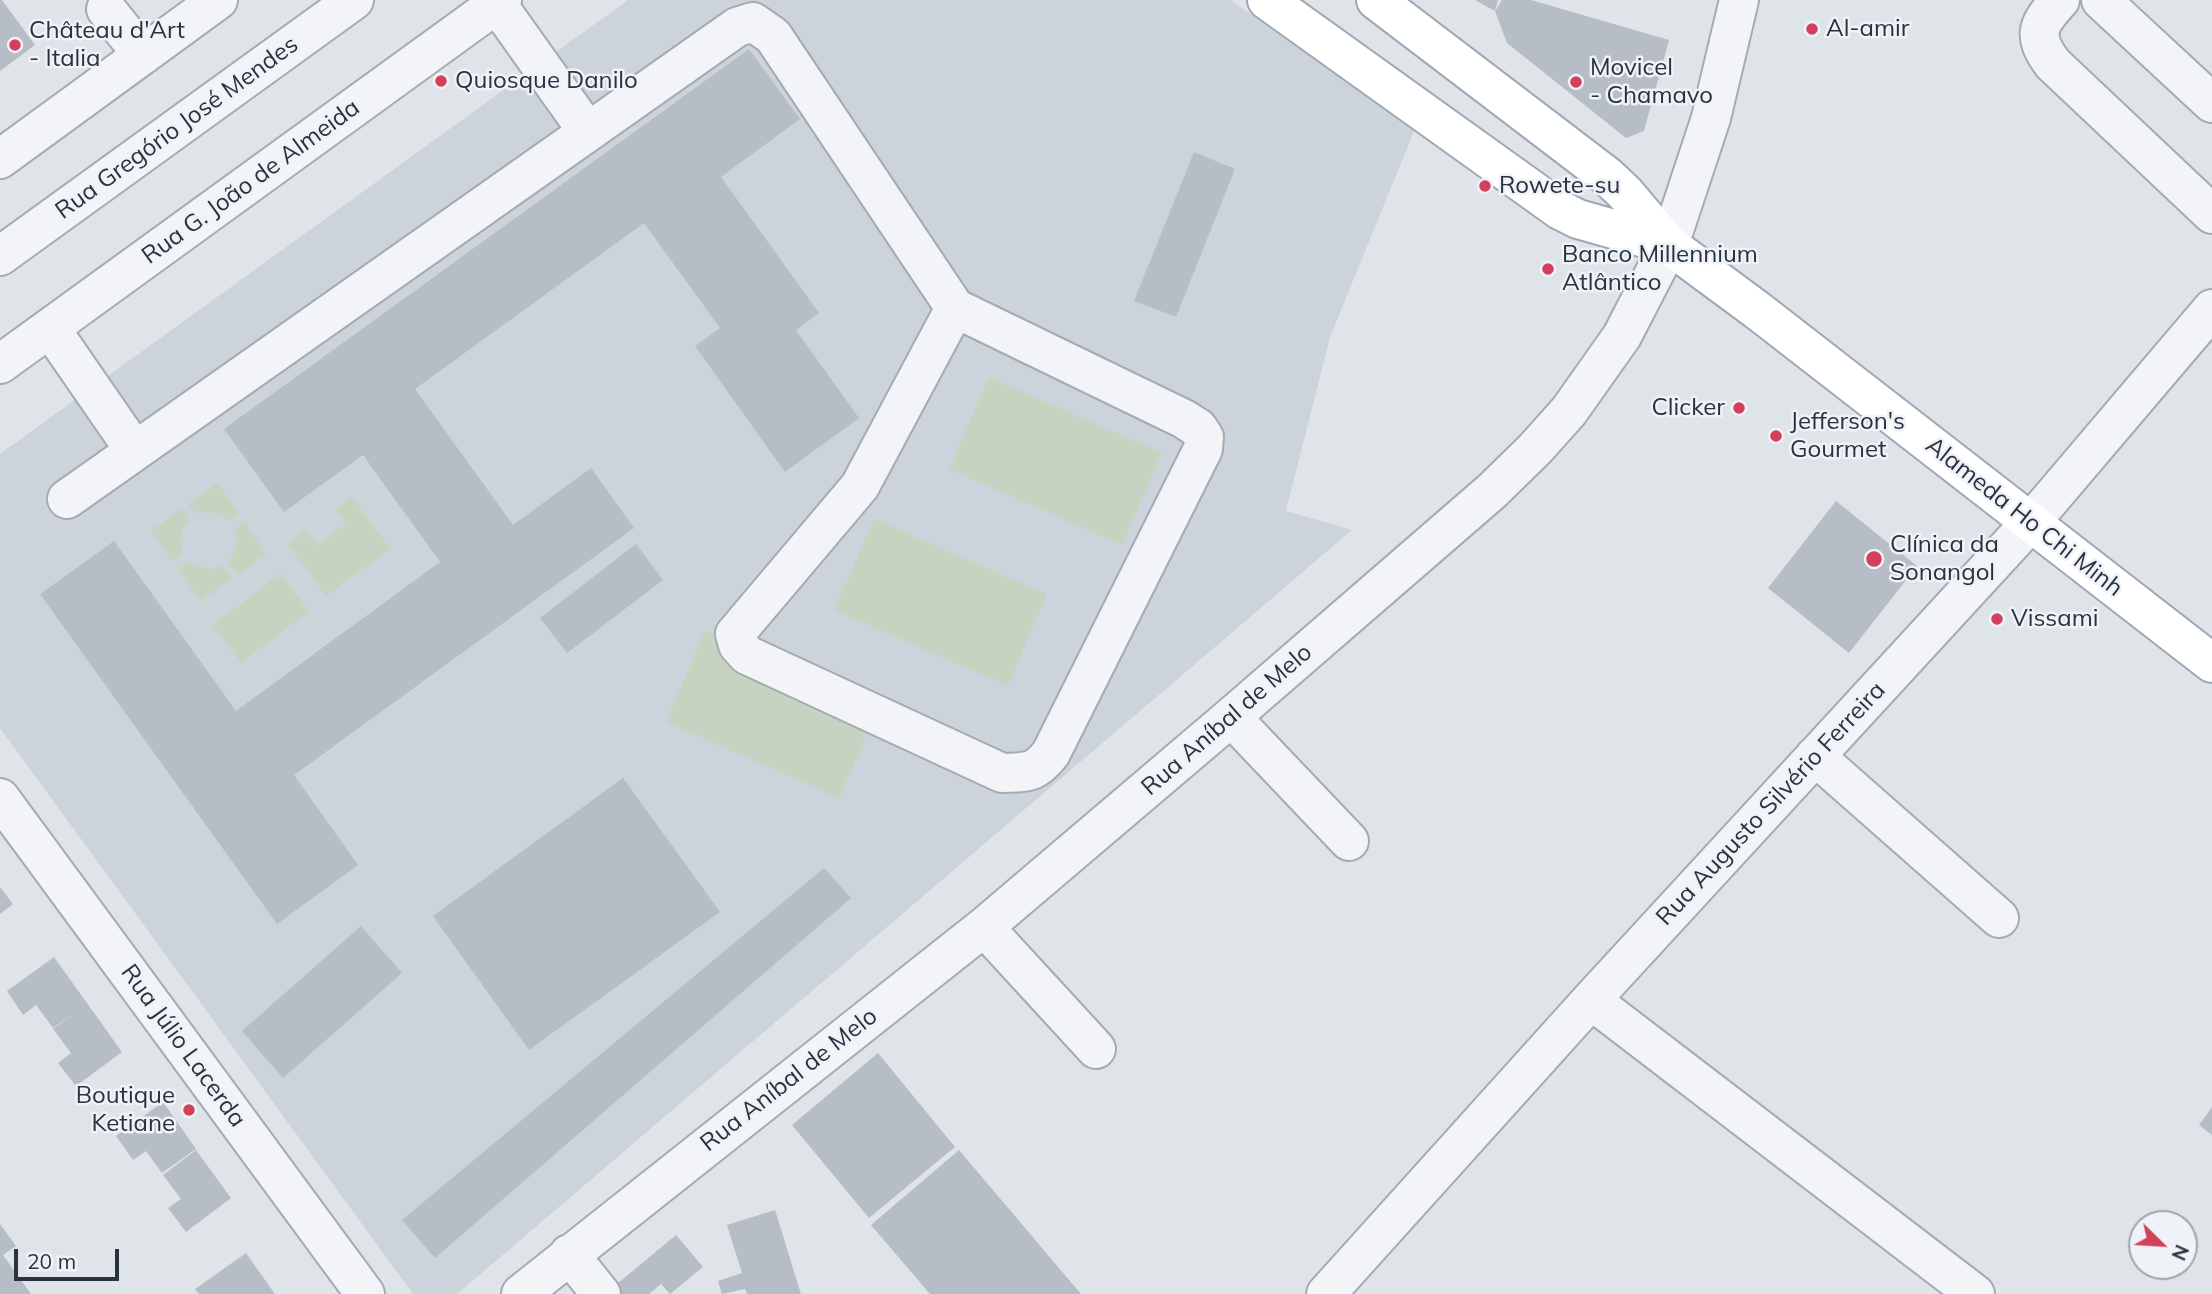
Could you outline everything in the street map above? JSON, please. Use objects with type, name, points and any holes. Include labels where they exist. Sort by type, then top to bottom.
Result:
[{"type":"main road","points":[[1267,0],[1560,210],[1578,219],[1668,245]]},
{"type":"main road","points":[[1376,0],[1607,176],[1625,193],[1668,245]]},
{"type":"main road","name":"Alameda Ho Chi Minh","points":[[1668,245],[1757,310],[2212,663]]},
{"type":"street","points":[[0,159],[218,0]]},
{"type":"street","name":"Rua Gregório José Mendes","points":[[0,256],[354,0]]},
{"type":"street","name":"Rua Aníbal de Melo","points":[[521,1294],[984,926],[1231,717],[1492,491],[1535,449],[1569,411],[1622,336],[1668,245],[1711,118],[1739,0]]},
{"type":"street","points":[[2060,0],[2041,23],[2039,33],[2040,43],[2053,64],[2212,214]]},
{"type":"street","points":[[2101,0],[2212,103]]},
{"type":"street","points":[[499,2],[588,132]]},
{"type":"street","name":"Rua G. João de Almeida","points":[[0,364],[499,2]]},
{"type":"street","points":[[106,9],[143,55]]},
{"type":"street","points":[[67,499],[737,27],[753,22],[773,36],[955,308],[1184,419],[1198,428],[1204,437],[1203,449],[1051,753],[1041,766],[1029,772],[1002,773],[747,655],[738,645],[735,634],[860,486],[955,308]]},
{"type":"street","name":"Rua Augusto Silvério Ferreira","points":[[1326,1294],[1591,1000],[2031,522],[2212,309]]},
{"type":"street","points":[[50,328],[135,451]]},
{"type":"street","points":[[1231,717],[1349,841]]},
{"type":"street","points":[[1815,756],[1999,918]]},
{"type":"street","name":"Rua Júlio Lacerda","points":[[0,798],[365,1294]]},
{"type":"street","points":[[984,926],[1096,1049]]},
{"type":"street","points":[[1591,1000],[1975,1294]]},
{"type":"street","points":[[569,1254],[601,1294]]},
{"type":"shaded area","points":[[628,0],[1231,0],[1415,129],[1330,337],[1286,511],[1352,530],[457,1294],[413,1294],[0,728],[0,454]]},
{"type":"green space","points":[[989,377],[1162,453],[1122,545],[949,469]]},
{"type":"green space","points":[[217,483],[239,513],[229,521],[214,513],[196,514],[188,504]]},
{"type":"green space","points":[[352,497],[390,549],[326,596],[287,544],[305,530],[317,545],[346,524],[335,509]]},
{"type":"green space","points":[[182,508],[190,518],[181,535],[183,553],[172,561],[151,531]]},
{"type":"green space","points":[[874,519],[1047,594],[1008,686],[834,610]]},
{"type":"green space","points":[[245,522],[267,554],[238,575],[228,562],[236,546],[234,529]]},
{"type":"green space","points":[[189,561],[205,568],[223,566],[232,579],[200,601],[178,569]]},
{"type":"green space","points":[[281,573],[309,612],[241,663],[213,625]]},
{"type":"green space","points":[[705,631],[879,707],[839,798],[666,722]]},
{"type":"building","points":[[0,0],[35,45],[0,71]]},
{"type":"building","points":[[1475,0],[1498,0],[1495,11]]},
{"type":"building","points":[[1502,0],[1531,0],[1669,40],[1644,131],[1626,138],[1507,43],[1495,11]]},
{"type":"building","points":[[749,49],[800,119],[721,177],[819,313],[796,330],[859,418],[785,472],[695,346],[720,328],[644,223],[415,389],[513,525],[591,468],[634,528],[294,775],[358,865],[277,924],[40,594],[114,541],[236,711],[440,562],[363,455],[284,512],[224,429]]},
{"type":"building","points":[[1194,152],[1235,169],[1176,317],[1134,301]]},
{"type":"building","points":[[1836,501],[1917,566],[1849,653],[1768,588]]},
{"type":"building","points":[[636,544],[663,580],[567,653],[540,618]]},
{"type":"building","points":[[623,778],[720,912],[529,1050],[433,916]]},
{"type":"building","points":[[824,868],[851,898],[435,1258],[402,1220]]},
{"type":"building","points":[[0,887],[13,904],[0,914]]},
{"type":"building","points":[[361,926],[402,973],[283,1078],[242,1031]]},
{"type":"building","points":[[54,957],[122,1052],[76,1086],[58,1063],[71,1053],[53,1029],[77,1011],[53,1028],[36,1005],[23,1015],[7,991]]},
{"type":"building","points":[[878,1053],[955,1147],[869,1218],[792,1125]]},
{"type":"building","points":[[163,1102],[196,1149],[162,1173],[146,1151],[133,1160],[116,1136]]},
{"type":"building","points":[[2212,1107],[2212,1135],[2199,1125]]},
{"type":"building","points":[[196,1150],[231,1198],[186,1232],[168,1208],[181,1199],[163,1175]]},
{"type":"building","points":[[959,1150],[1081,1294],[930,1294],[871,1225]]},
{"type":"building","points":[[775,1210],[801,1294],[747,1294],[745,1289],[722,1294],[718,1281],[742,1273],[727,1225]]},
{"type":"building","points":[[0,1224],[16,1246],[3,1255],[31,1294],[0,1294]]},
{"type":"building","points":[[676,1235],[703,1267],[670,1294],[661,1284],[649,1294],[618,1294],[617,1284]]},
{"type":"building","points":[[246,1253],[275,1294],[199,1294],[195,1289]]},
{"type":"place","name":"Al-amir","points":[[1812,29]]},
{"type":"place","name":"Château d'Art - Italia","points":[[15,45]]},
{"type":"place","name":"Quiosque Danilo","points":[[441,81]]},
{"type":"place","name":"Movicel - Chamavo","points":[[1576,82]]},
{"type":"place","name":"Rowete-su","points":[[1485,186]]},
{"type":"place","name":"Banco Millennium Atlântico","points":[[1548,269]]},
{"type":"place","name":"Clicker","points":[[1739,408]]},
{"type":"place","name":"Jefferson's Gourmet","points":[[1776,436]]},
{"type":"place","name":"Clínica da Sonangol","points":[[1874,559]]},
{"type":"place","name":"Vissami","points":[[1997,619]]},
{"type":"place","name":"Boutique Ketiane","points":[[189,1110]]}]
